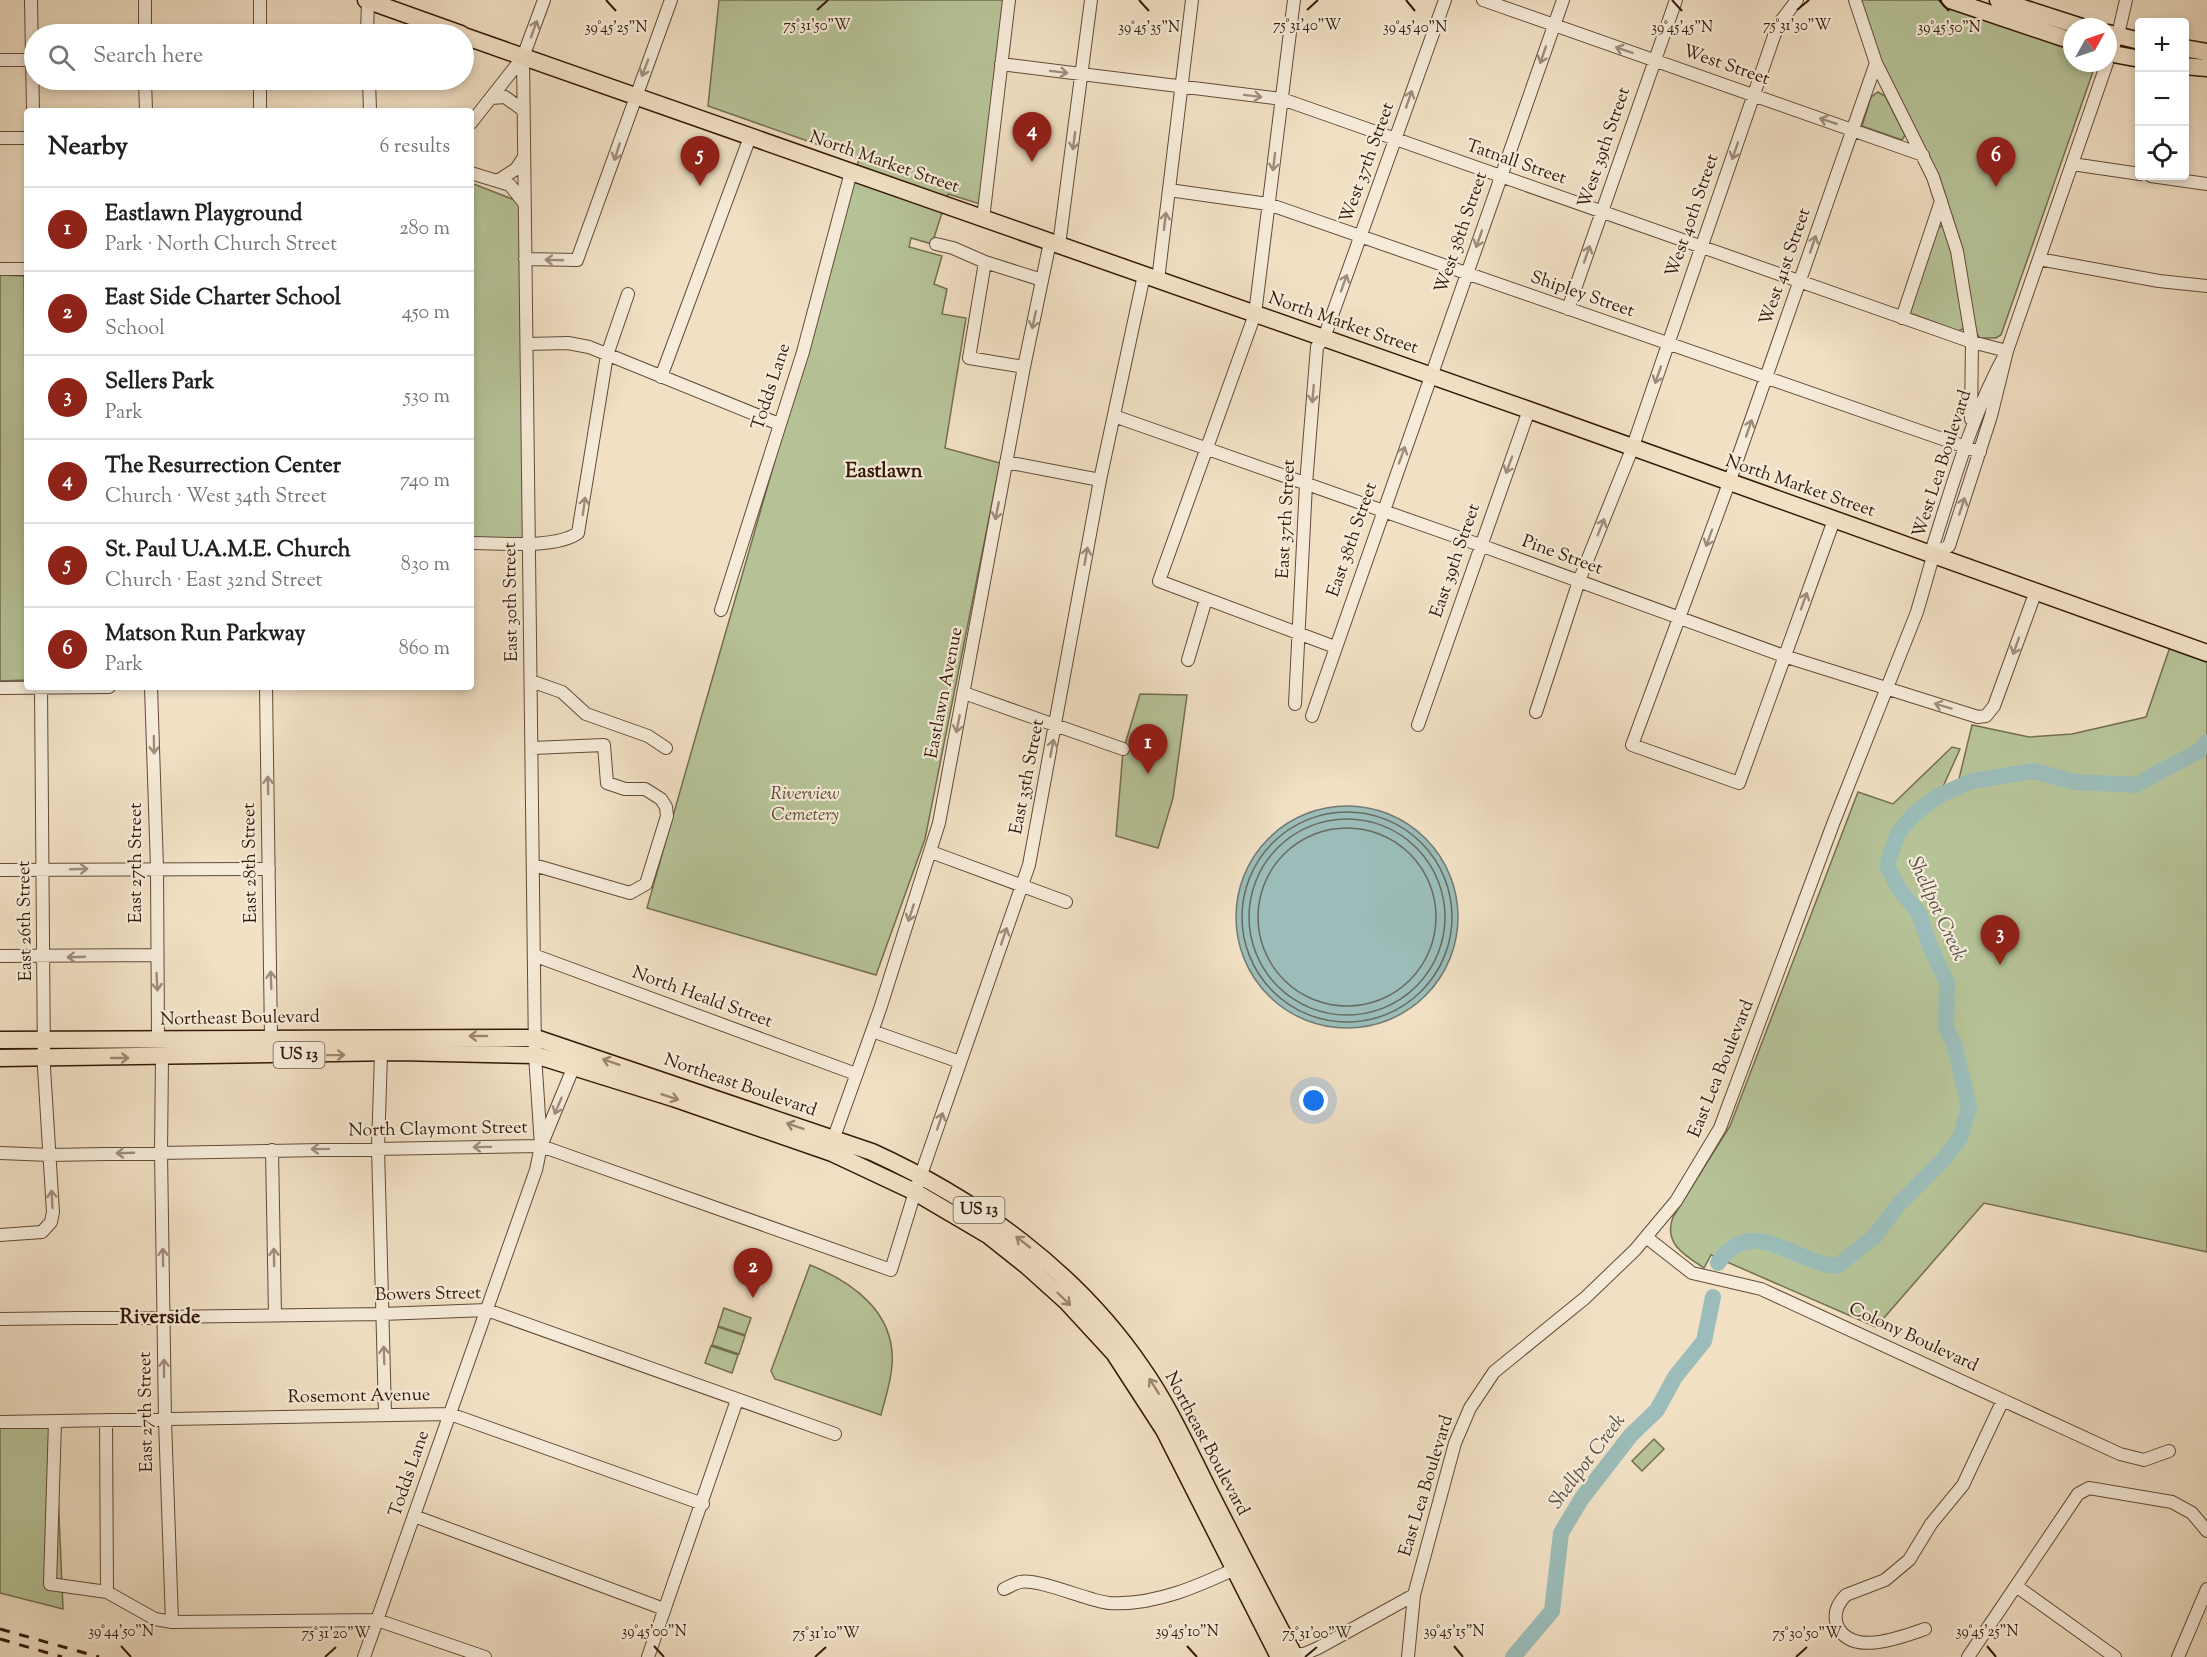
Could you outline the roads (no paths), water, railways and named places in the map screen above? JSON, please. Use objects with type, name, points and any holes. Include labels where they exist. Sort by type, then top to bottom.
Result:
[{"type":"main road","name":"North Market Street","points":[[367,0],[432,24]]},
{"type":"main road","points":[[1950,0],[2063,38]]},
{"type":"main road","points":[[1998,0],[2063,21]]},
{"type":"main road","points":[[2117,35],[2135,40]]},
{"type":"main road","name":"North Market Street","points":[[474,39],[1529,410],[1632,449],[1934,554],[2207,653]]},
{"type":"main road","points":[[2189,49],[2207,51]]},
{"type":"main road","points":[[2117,58],[2135,59]]},
{"type":"main road","points":[[2189,66],[2207,68]]},
{"type":"main road","points":[[180,1056],[206,1048],[261,1047],[270,1043],[271,1038]]},
{"type":"main road","name":"Northeast Boulevard","points":[[0,1040],[536,1038],[832,1147]]},
{"type":"main road","name":"Northeast Boulevard","points":[[0,1058],[381,1054],[535,1055]]},
{"type":"main road","name":"US 13","points":[[535,1055],[832,1147],[918,1184],[1027,1266],[1067,1302],[1114,1353],[1164,1430],[1240,1566],[1268,1635],[1289,1656]]},
{"type":"main road","name":"US 13","points":[[1240,1566],[1258,1587],[1289,1656]]},
{"type":"street","points":[[32,0],[32,24]]},
{"type":"street","points":[[145,0],[145,24]]},
{"type":"street","points":[[260,0],[260,24]]},
{"type":"street","points":[[367,0],[368,24]]},
{"type":"street","points":[[474,119],[524,57],[544,0]]},
{"type":"street","points":[[525,259],[577,260],[634,97],[671,0]]},
{"type":"street","points":[[983,219],[1009,0]]},
{"type":"street","name":"Eastlawn Avenue","points":[[832,1147],[931,852],[964,693],[1024,367],[1042,280],[1054,243],[1082,74],[1091,0]]},
{"type":"street","name":"East 35th Street","points":[[891,1270],[918,1184],[1032,851],[1057,725],[1100,480],[1114,416],[1151,277],[1169,190],[1192,0]]},
{"type":"street","points":[[1294,0],[1255,314],[1159,581],[1335,647]]},
{"type":"street","name":"West 37th Street","points":[[1324,338],[1444,0]]},
{"type":"street","name":"West Street","points":[[1483,0],[1923,155]]},
{"type":"street","name":"West 38th Street","points":[[1430,375],[1563,0]]},
{"type":"street","name":"West 39th Street","points":[[1568,309],[1676,0]]},
{"type":"street","name":"West 40th Street","points":[[1536,712],[1580,581],[1632,449],[1777,30],[1797,0]]},
{"type":"street","points":[[1855,0],[1876,63],[1923,155],[1958,251],[1972,342],[1970,433]]},
{"type":"street","name":"West Lea Boulevard","points":[[2117,24],[2126,0]]},
{"type":"street","name":"East 30th Street","points":[[524,57],[536,957],[535,1055],[541,1146]]},
{"type":"street","points":[[0,60],[24,60]]},
{"type":"street","name":"West 41st Street","points":[[1784,656],[1739,783],[1632,746],[1730,483],[1876,63]]},
{"type":"street","name":"Tatnall Street","points":[[1001,64],[1282,99],[1902,318],[1972,342],[2007,351]]},
{"type":"street","name":"West Lea Boulevard","points":[[2007,351],[1988,384],[1964,448],[1933,546],[1934,554],[1949,546],[1980,452],[2007,351],[2103,72]]},
{"type":"street","points":[[33,90],[33,108]]},
{"type":"street","points":[[145,90],[146,108]]},
{"type":"street","points":[[260,90],[260,108]]},
{"type":"street","points":[[369,90],[370,108]]},
{"type":"street","points":[[491,98],[506,97],[523,110]]},
{"type":"street","points":[[661,377],[750,137]]},
{"type":"street","points":[[0,138],[24,138]]},
{"type":"street","points":[[499,180],[516,169],[524,156]]},
{"type":"street","points":[[2072,164],[2135,173]]},
{"type":"street","name":"Todds Lane","points":[[721,610],[803,352],[851,172]]},
{"type":"street","points":[[474,173],[499,180],[515,190],[525,204]]},
{"type":"street","points":[[2179,180],[2207,184]]},
{"type":"street","name":"Shipley Street","points":[[1169,190],[1269,204],[1980,452]]},
{"type":"street","points":[[1902,318],[1941,201]]},
{"type":"street","points":[[936,244],[1042,280]]},
{"type":"street","points":[[2039,259],[2159,281],[2207,286]]},
{"type":"street","points":[[985,262],[969,358],[1024,367]]},
{"type":"street","points":[[0,269],[24,269]]},
{"type":"street","points":[[474,543],[569,540],[578,533],[607,355],[628,294]]},
{"type":"street","name":"East 37th Street","points":[[1295,704],[1306,484],[1317,346],[1324,338]]},
{"type":"street","points":[[527,344],[568,343],[589,347],[779,424]]},
{"type":"street","name":"East 38th Street","points":[[1312,716],[1430,375]]},
{"type":"street","name":"East 39th Street","points":[[1418,725],[1529,410]]},
{"type":"street","name":"Pine Street","points":[[1114,416],[1206,451],[1480,545],[1784,656],[1978,717],[1986,716],[1994,706],[2036,591]]},
{"type":"street","points":[[1006,462],[1100,480]]},
{"type":"street","points":[[1784,656],[1834,520]]},
{"type":"street","name":"East Lea Boulevard","points":[[1408,1657],[1414,1595],[1455,1443],[1470,1408],[1494,1372],[1585,1298],[1646,1237],[1676,1201],[1720,1128],[1833,825],[1917,612],[1934,554]]},
{"type":"street","points":[[1188,660],[1206,599]]},
{"type":"street","points":[[531,681],[562,692],[586,714],[648,736],[666,748]]},
{"type":"street","points":[[0,688],[24,687]]},
{"type":"street","name":"East 26th Street","points":[[0,1235],[42,1232],[51,1222],[45,1058],[41,690]]},
{"type":"street","name":"East 27th Street","points":[[151,690],[157,868],[155,955],[158,1039]]},
{"type":"street","name":"East 28th Street","points":[[266,690],[271,1038]]},
{"type":"street","points":[[964,693],[1123,748]]},
{"type":"street","points":[[532,748],[604,746],[607,783],[625,789],[645,789],[655,794],[664,802],[667,816],[646,884],[630,893],[534,865]]},
{"type":"street","points":[[931,852],[1066,902]]},
{"type":"street","points":[[0,870],[269,869]]},
{"type":"street","points":[[0,957],[155,955]]},
{"type":"street","name":"North Heald Street","points":[[536,957],[856,1074]]},
{"type":"street","points":[[872,1031],[960,1062]]},
{"type":"street","points":[[381,1054],[378,1148],[385,1413]]},
{"type":"street","name":"East 27th Street","points":[[162,1057],[165,1420],[172,1622]]},
{"type":"street","name":"Todds Lane","points":[[364,1657],[536,1170],[541,1146],[574,1066]]},
{"type":"street","name":"North Claymont Street","points":[[0,1153],[50,1155],[541,1146],[891,1270]]},
{"type":"street","points":[[272,1150],[275,1315]]},
{"type":"street","name":"Colony Boulevard","points":[[1646,1237],[1692,1273],[1761,1289],[2135,1459],[2154,1458],[2169,1451]]},
{"type":"street","name":"Bowers Street","points":[[0,1319],[164,1315],[382,1314],[487,1310],[836,1434]]},
{"type":"street","points":[[648,1657],[703,1504],[737,1400]]},
{"type":"street","points":[[1925,1629],[1888,1642],[1866,1646],[1856,1644],[1842,1634],[1838,1628],[1836,1612],[1846,1594],[1885,1580],[1909,1560],[1931,1524],[1963,1485],[2003,1400]]},
{"type":"street","name":"Rosemont Avenue","points":[[0,1422],[165,1420],[385,1413],[450,1414],[703,1504]]},
{"type":"street","points":[[106,1420],[107,1592]]},
{"type":"street","points":[[55,1422],[50,1584],[107,1592],[155,1619],[172,1622],[377,1620],[485,1657]]},
{"type":"street","points":[[1968,1657],[2078,1494],[2090,1488],[2172,1502],[2192,1513],[2207,1531]]},
{"type":"street","points":[[414,1516],[664,1609]]},
{"type":"street","points":[[1004,1589],[1022,1581],[1108,1603],[1132,1602],[1156,1599],[1195,1586],[1240,1566]]},
{"type":"street","points":[[2016,1586],[2115,1657]]},
{"type":"street","points":[[2178,1657],[2207,1589]]},
{"type":"street","points":[[1289,1656],[1304,1654],[1318,1648],[1414,1595]]},
{"type":"water","points":[[1336,806],[1358,806],[1390,814],[1426,838],[1450,874],[1456,895],[1458,917],[1456,939],[1450,960],[1426,996],[1390,1020],[1358,1028],[1336,1028],[1304,1020],[1276,1003],[1261,988],[1244,960],[1236,928],[1236,906],[1244,874],[1261,846],[1276,831],[1304,814]]},
{"type":"waterway","name":"Shellpot Creek","points":[[1718,1263],[1731,1249],[1745,1242],[1760,1241],[1806,1258],[1837,1266],[1875,1236],[1899,1204],[1943,1160],[1960,1138],[1969,1107],[1955,1047],[1946,1027],[1947,983],[1918,912],[1899,889],[1887,865],[1898,833],[1914,814],[1938,796],[1972,781],[2034,771],[2074,782],[2135,785],[2199,751],[2207,742]]},
{"type":"waterway","name":"Shellpot Creek","points":[[1513,1657],[1552,1611],[1561,1533],[1582,1498],[1631,1435],[1657,1410],[1675,1377],[1704,1341],[1713,1297]]},
{"type":"railway","points":[[0,1629],[99,1657]]},
{"type":"railway","points":[[0,1639],[62,1657]]},
{"type":"place","name":"The Resurrection Center","points":[[1032,162]]},
{"type":"place","name":"St. Paul U.A.M.E. Church","points":[[700,186]]},
{"type":"place","name":"Matson Run Parkway","points":[[1996,187]]},
{"type":"place","name":"Eastlawn Playground","points":[[1148,774]]},
{"type":"place","name":"Sellers Park","points":[[2000,965]]},
{"type":"place","name":"East Side Charter School","points":[[753,1298]]},
{"type":"district","name":"Eastlawn","points":[[884,472]]},
{"type":"district","name":"Riverside","points":[[160,1318]]},
{"type":"park label","name":"Riverview Cemetery","points":[[805,805]]}]
